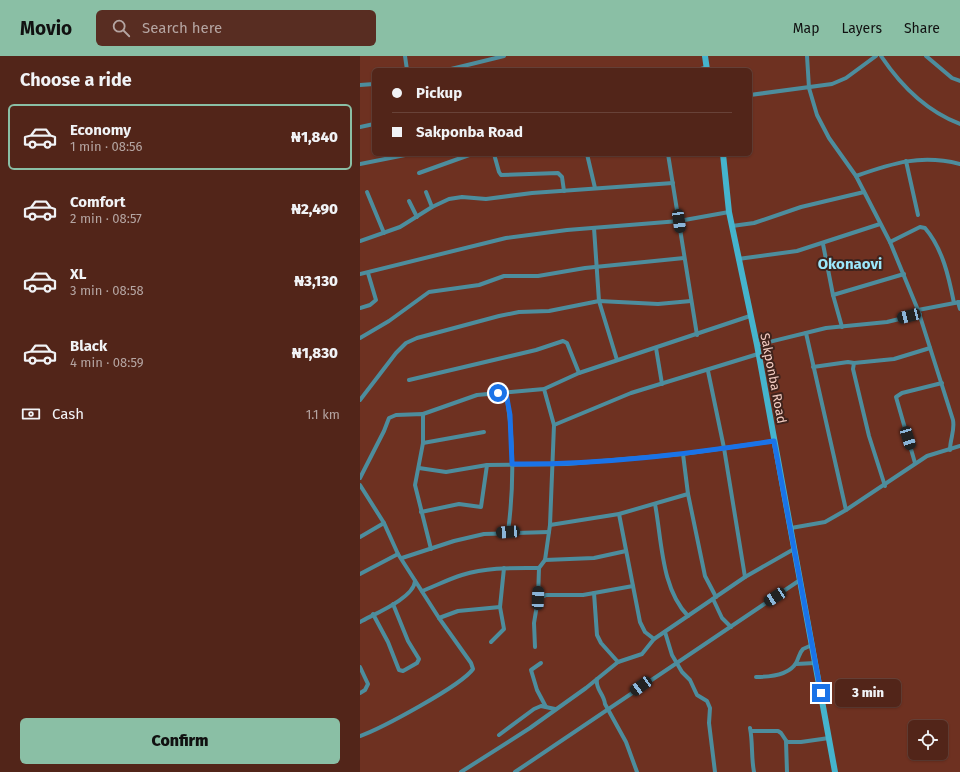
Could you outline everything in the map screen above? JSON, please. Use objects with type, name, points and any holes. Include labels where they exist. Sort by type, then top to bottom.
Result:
[{"type":"main road","points":[[705,56],[707,68]]},
{"type":"main road","name":"Sakponba Road","points":[[723,156],[729,212],[757,345],[835,772]]},
{"type":"street","points":[[405,56],[407,68]]},
{"type":"street","points":[[455,68],[504,56]]},
{"type":"street","points":[[807,56],[809,88],[817,115],[830,138],[856,176],[890,242],[919,312],[942,383],[954,428],[950,441],[950,450]]},
{"type":"street","points":[[752,95],[832,84],[846,78],[876,56]]},
{"type":"street","points":[[881,56],[906,88],[928,108],[960,124]]},
{"type":"street","points":[[926,56],[952,78],[960,81]]},
{"type":"street","points":[[360,85],[372,84]]},
{"type":"street","points":[[360,127],[372,124]]},
{"type":"street","points":[[360,164],[400,156]]},
{"type":"street","points":[[419,173],[466,156]]},
{"type":"street","points":[[495,156],[499,172],[501,174],[558,173],[562,177],[564,191]]},
{"type":"street","points":[[587,156],[595,188]]},
{"type":"street","points":[[668,156],[697,335]]},
{"type":"street","points":[[856,176],[906,161],[926,158],[960,164]]},
{"type":"street","points":[[906,161],[918,215]]},
{"type":"street","points":[[360,241],[400,227],[448,199],[462,198],[486,200],[595,188],[673,183]]},
{"type":"street","points":[[367,192],[384,233]]},
{"type":"street","points":[[426,192],[432,207]]},
{"type":"street","points":[[732,226],[754,223],[801,207],[864,192]]},
{"type":"street","points":[[409,201],[417,217]]},
{"type":"street","points":[[360,274],[506,238],[594,228],[679,221],[729,212]]},
{"type":"street","points":[[738,259],[797,251],[823,244],[880,224]]},
{"type":"street","points":[[890,242],[920,227],[925,228],[949,275],[960,309]]},
{"type":"street","points":[[594,228],[598,267],[599,301],[617,360]]},
{"type":"street","points":[[823,244],[833,296],[842,327]]},
{"type":"street","points":[[360,338],[390,321],[429,292],[479,285],[504,276],[538,276],[598,267],[684,258]]},
{"type":"street","points":[[360,308],[370,305],[376,300],[368,273]]},
{"type":"street","points":[[833,296],[904,274]]},
{"type":"street","points":[[360,400],[396,353],[406,343],[417,338],[519,312],[549,310],[599,301],[658,304],[691,300]]},
{"type":"street","points":[[757,345],[826,328],[887,322],[919,312],[957,303]]},
{"type":"street","points":[[360,478],[389,418],[396,415],[424,414],[477,395],[544,389],[579,373],[697,335],[750,316]]},
{"type":"street","points":[[806,333],[846,510]]},
{"type":"street","points":[[409,380],[536,350],[563,341],[567,343],[579,373]]},
{"type":"street","points":[[656,348],[662,384]]},
{"type":"street","points":[[813,368],[848,362],[854,363],[894,359],[930,348]]},
{"type":"street","points":[[554,425],[630,393],[708,371],[758,354]]},
{"type":"street","points":[[854,363],[853,368],[869,436],[884,486]]},
{"type":"street","points":[[708,371],[724,448],[745,577]]},
{"type":"street","points":[[915,463],[896,397],[902,393],[942,383]]},
{"type":"street","points":[[535,647],[534,623],[538,598],[539,568],[544,560],[550,525],[554,425],[544,389]]},
{"type":"street","points":[[506,393],[510,415],[513,491],[508,532]]},
{"type":"street","points":[[424,414],[423,444],[415,485],[431,548]]},
{"type":"street","points":[[423,444],[484,432]]},
{"type":"street","points":[[419,468],[446,472],[487,465],[552,464],[684,454],[774,441]]},
{"type":"street","points":[[791,528],[819,524],[846,510],[927,456],[960,446]]},
{"type":"street","points":[[684,454],[688,494],[705,576],[722,618],[731,627]]},
{"type":"street","points":[[421,512],[459,504],[481,507],[487,465]]},
{"type":"street","points":[[360,484],[384,523],[398,554],[402,558],[439,618],[471,663],[473,670],[444,692],[410,712],[378,729],[360,736]]},
{"type":"street","points":[[550,525],[620,514],[688,494]]},
{"type":"street","points":[[655,504],[667,580],[678,605],[688,616]]},
{"type":"street","points":[[620,514],[640,622],[645,632],[654,639]]},
{"type":"street","points":[[360,537],[384,523]]},
{"type":"street","points":[[402,558],[431,548],[484,534],[508,532],[549,532]]},
{"type":"street","points":[[461,772],[530,728],[618,662],[642,654],[654,639],[664,632],[745,577],[794,549]]},
{"type":"street","points":[[544,560],[594,558],[626,551]]},
{"type":"street","points":[[360,574],[398,554]]},
{"type":"street","points":[[406,565],[410,556]]},
{"type":"street","points":[[491,642],[504,628],[500,607],[504,568]]},
{"type":"street","points":[[422,591],[460,575],[480,570],[539,568]]},
{"type":"street","points":[[516,772],[800,580]]},
{"type":"street","points":[[360,622],[393,604],[413,589],[415,581]]},
{"type":"street","points":[[538,598],[557,594],[583,595],[633,586]]},
{"type":"street","points":[[594,593],[597,635],[601,643],[618,662]]},
{"type":"street","points":[[373,614],[388,642],[399,670],[403,671],[417,663],[419,659],[408,641],[393,604]]},
{"type":"street","points":[[439,618],[458,611],[500,607]]},
{"type":"street","points":[[664,632],[668,646],[677,664],[690,680],[697,695],[707,701],[710,708],[709,723],[714,772]]},
{"type":"street","points":[[796,664],[803,649],[812,645]]},
{"type":"street","points":[[541,663],[531,670],[539,696],[546,707]]},
{"type":"street","points":[[756,677],[770,677],[781,673],[796,664],[815,663]]},
{"type":"street","points":[[360,667],[368,684],[365,690],[360,693]]},
{"type":"street","points":[[596,679],[597,687],[626,742],[637,772]]},
{"type":"street","points":[[499,735],[534,709],[541,706],[555,709]]},
{"type":"street","points":[[754,772],[751,754],[750,730],[778,731],[781,733],[786,741],[787,772]]},
{"type":"street","points":[[786,741],[801,742],[829,738]]},
{"type":"district","name":"Okonaovi","points":[[850,264]]},
{"type":"route","points":[[498,393],[506,393],[510,415],[512,464],[567,464],[684,454],[774,441],[821,693]]}]
